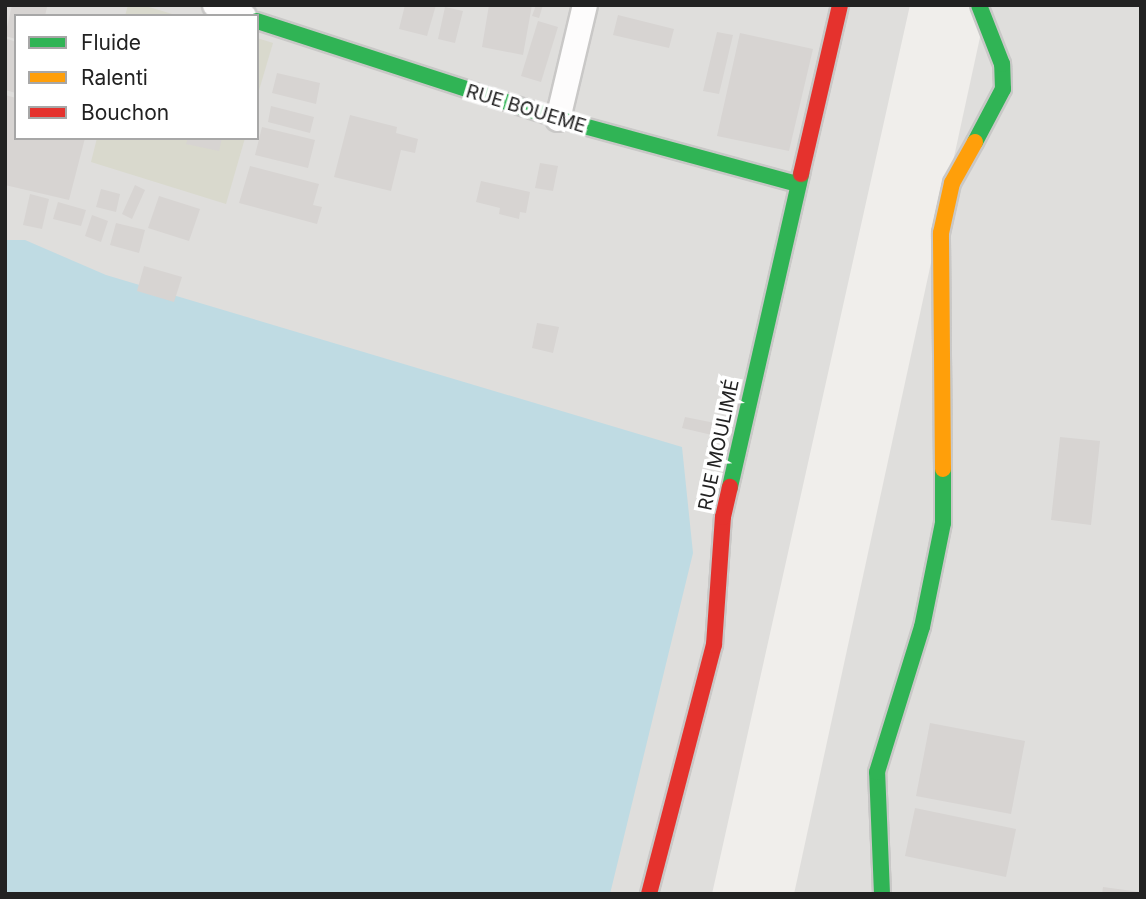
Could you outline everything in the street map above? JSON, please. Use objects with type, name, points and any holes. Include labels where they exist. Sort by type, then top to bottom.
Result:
[{"type":"street","points":[[215,5],[239,14]]},
{"type":"street","points":[[558,119],[584,5]]},
{"type":"street","name":"RUE MOULIMÉ","points":[[649,894],[715,645],[723,517],[840,5]]},
{"type":"street","points":[[882,894],[877,772],[922,627],[943,523],[941,233],[952,183],[1003,89],[1002,64],[979,5]]},
{"type":"street","name":"RUE BOUEME","points":[[259,22],[558,119],[799,184]]},
{"type":"shaded area","points":[[5,5],[910,5],[712,894],[5,894]]},
{"type":"shaded area","points":[[128,5],[142,5],[172,14],[126,14]]},
{"type":"shaded area","points":[[987,5],[1141,5],[1141,894],[794,894]]},
{"type":"shaded area","points":[[259,39],[273,43],[259,90]]},
{"type":"shaded area","points":[[96,140],[244,140],[226,204],[91,162]]},
{"type":"water","points":[[5,240],[25,240],[106,275],[682,447],[693,553],[610,894],[5,894]]},
{"type":"building","points":[[12,5],[47,7],[45,14],[14,14],[14,38],[5,36]]},
{"type":"building","points":[[405,5],[436,5],[427,36],[399,29]]},
{"type":"building","points":[[489,5],[532,5],[523,55],[482,47]]},
{"type":"building","points":[[536,5],[543,5],[539,18],[532,16]]},
{"type":"building","points":[[445,7],[463,11],[455,43],[438,39]]},
{"type":"building","points":[[618,15],[674,29],[669,48],[613,35]]},
{"type":"building","points":[[538,21],[558,27],[541,82],[521,76]]},
{"type":"building","points":[[717,32],[733,35],[719,94],[703,91]]},
{"type":"building","points":[[740,33],[813,49],[789,151],[717,136]]},
{"type":"building","points":[[5,38],[14,41],[14,92],[5,90]]},
{"type":"building","points":[[277,73],[320,83],[316,104],[272,93]]},
{"type":"building","points":[[5,95],[14,97],[14,140],[84,140],[69,200],[5,185]]},
{"type":"building","points":[[271,106],[314,117],[310,133],[268,122]]},
{"type":"building","points":[[350,115],[397,127],[396,133],[418,139],[415,153],[401,150],[391,191],[334,177]]},
{"type":"building","points":[[262,127],[315,140],[308,168],[255,155]]},
{"type":"building","points":[[187,140],[222,140],[219,151],[186,144]]},
{"type":"building","points":[[540,163],[558,166],[553,191],[535,188]]},
{"type":"building","points":[[250,166],[319,184],[313,205],[322,207],[317,224],[239,203]]},
{"type":"building","points":[[481,181],[530,192],[526,213],[520,212],[519,219],[499,214],[500,208],[476,202]]},
{"type":"building","points":[[135,185],[145,190],[132,219],[122,214]]},
{"type":"building","points":[[101,189],[120,194],[116,212],[96,207]]},
{"type":"building","points":[[30,194],[49,199],[42,229],[23,225]]},
{"type":"building","points":[[159,196],[200,209],[189,241],[148,228]]},
{"type":"building","points":[[58,202],[86,210],[81,226],[53,219]]},
{"type":"building","points":[[92,215],[108,221],[101,242],[85,236]]},
{"type":"building","points":[[116,223],[145,230],[139,253],[110,245]]},
{"type":"building","points":[[144,266],[182,277],[174,302],[137,291]]},
{"type":"building","points":[[537,323],[559,327],[553,353],[532,348]]},
{"type":"building","points":[[685,417],[715,423],[712,435],[682,428]]},
{"type":"building","points":[[1060,437],[1100,441],[1091,525],[1051,520]]},
{"type":"building","points":[[930,723],[1025,741],[1011,814],[916,796]]},
{"type":"building","points":[[915,808],[1016,829],[1006,877],[905,856]]},
{"type":"building","points":[[1103,887],[1140,892],[1140,894],[1102,894]]},
{"type":"traffic: fast","points":[[975,142],[1003,89],[1002,64],[979,5]]},
{"type":"traffic: fast","points":[[259,22],[558,119],[798,184]]},
{"type":"traffic: fast","points":[[730,487],[801,174]]},
{"type":"traffic: fast","points":[[882,894],[877,772],[922,627],[943,523],[943,469]]},
{"type":"traffic: slow","points":[[943,469],[941,233],[952,183],[975,142]]},
{"type":"traffic: jam","points":[[801,174],[840,5]]},
{"type":"traffic: jam","points":[[649,894],[714,645],[723,517],[730,487]]}]
